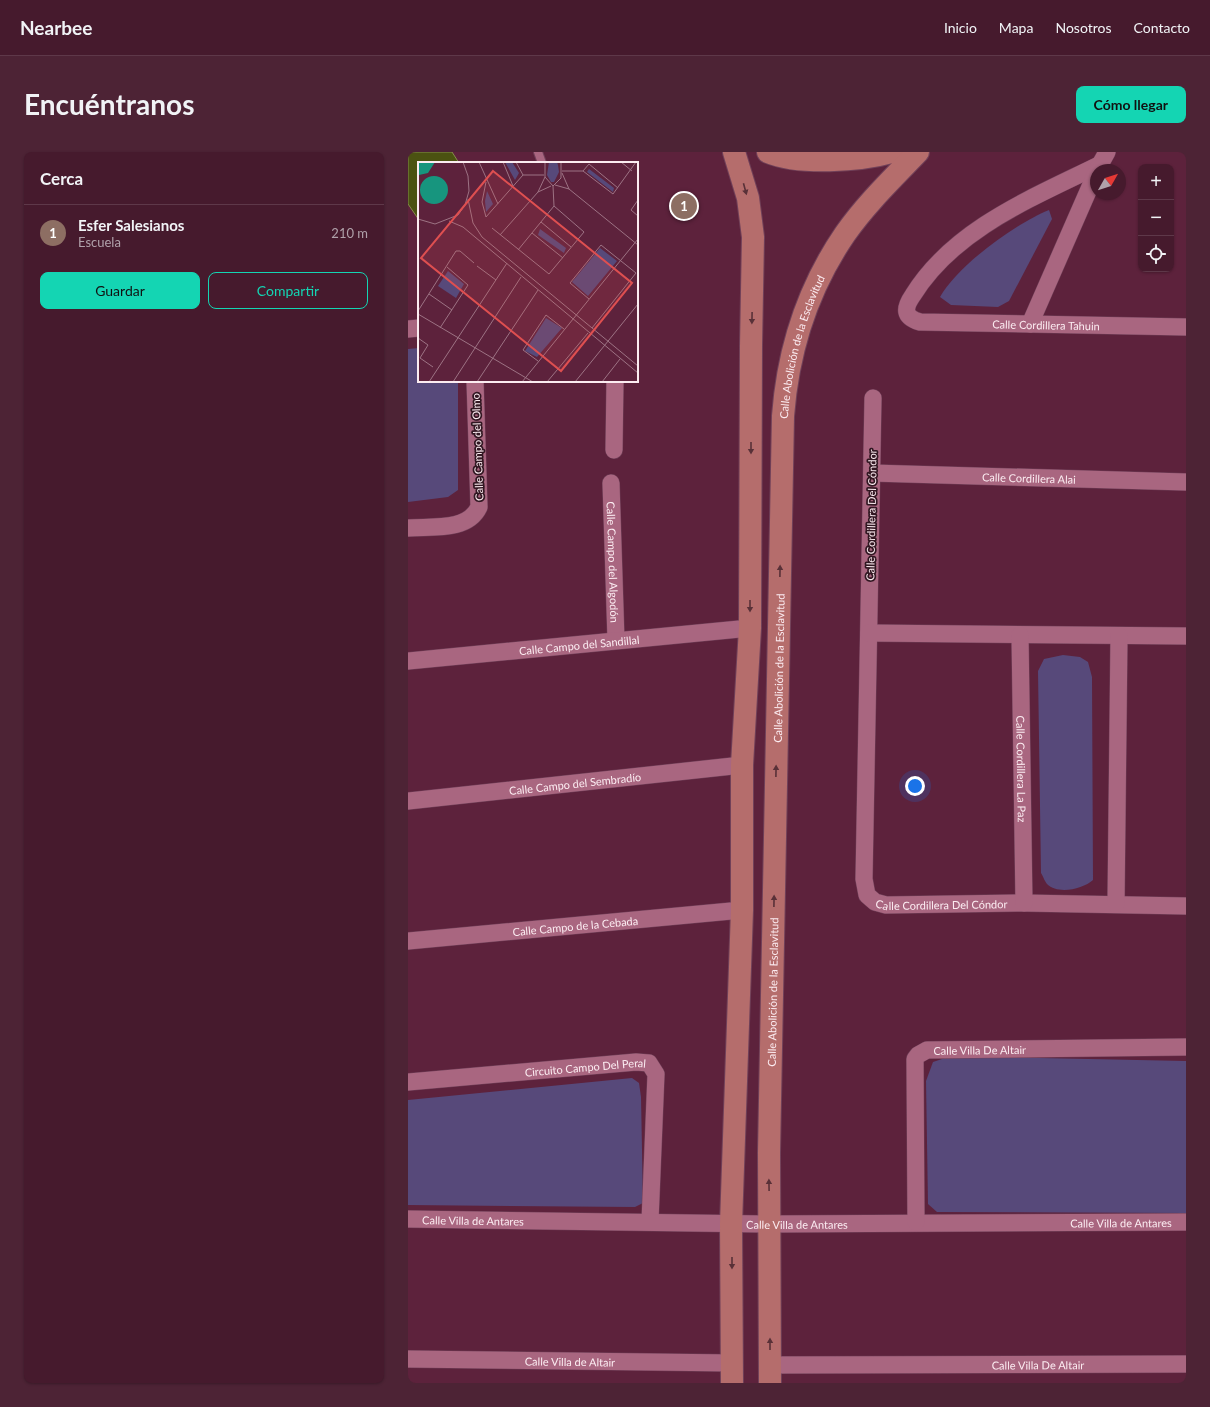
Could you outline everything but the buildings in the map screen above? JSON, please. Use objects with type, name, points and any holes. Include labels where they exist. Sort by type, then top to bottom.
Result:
[{"type":"main road","points":[[732,1373],[731,1224],[742,910],[742,765],[750,628],[753,237],[748,198],[734,152]]},
{"type":"main road","points":[[768,152],[798,160],[850,159],[892,152]]},
{"type":"main road","name":"Calle Abolición de la Esclavitud","points":[[770,1374],[769,1153],[783,416],[786,380],[805,311],[821,274],[846,233],[873,200],[918,152]]},
{"type":"street","name":"Calle Cordillera Tahuin","points":[[1090,170],[1042,194],[975,231],[942,257],[918,287],[906,306],[909,316],[913,320],[920,322],[1186,327]]},
{"type":"street","points":[[1030,324],[1090,188]]},
{"type":"street","points":[[408,330],[418,328]]},
{"type":"street","name":"Calle Campo del Olmo","points":[[408,528],[460,524],[475,514],[479,507],[475,382]]},
{"type":"street","points":[[614,450],[615,382]]},
{"type":"street","name":"Calle Cordillera Del Cóndor","points":[[873,398],[864,879],[867,895],[876,902],[886,904],[1024,903],[1186,906]]},
{"type":"street","name":"Calle Cordillera Alai","points":[[872,474],[1186,482]]},
{"type":"street","name":"Calle Campo del Algodón","points":[[611,483],[616,640]]},
{"type":"street","name":"Calle Campo del Sandillal","points":[[408,661],[750,628]]},
{"type":"street","points":[[869,633],[1186,636]]},
{"type":"street","name":"Calle Cordillera La Paz","points":[[1020,635],[1024,903]]},
{"type":"street","points":[[1116,904],[1119,636]]},
{"type":"street","name":"Calle Campo del Sembradío","points":[[408,801],[742,765]]},
{"type":"street","name":"Calle Campo de la Cebada","points":[[408,940],[742,910]]},
{"type":"street","name":"Calle Villa De Altair","points":[[916,1222],[915,1059],[923,1052],[927,1050],[1186,1047]]},
{"type":"street","name":"Circuito Campo Del Peral","points":[[408,1082],[636,1062],[649,1064],[656,1074],[650,1222]]},
{"type":"street","name":"Calle Villa de Antares","points":[[408,1219],[731,1224],[1186,1222]]},
{"type":"street","name":"Calle Villa de Altair","points":[[408,1359],[732,1373]]},
{"type":"street","name":"Calle Villa De Altair","points":[[770,1374],[1186,1364]]},
{"type":"lane","points":[[538,152],[542,162]]},
{"type":"shaded area","points":[[1049,210],[1052,219],[1009,301],[998,307],[951,305],[940,297],[948,285],[960,272],[988,247],[1020,225]]},
{"type":"shaded area","points":[[418,348],[418,382],[458,382],[458,490],[448,497],[408,502],[408,349]]},
{"type":"shaded area","points":[[1063,655],[1080,657],[1088,662],[1092,677],[1093,880],[1083,886],[1070,890],[1052,887],[1047,884],[1041,873],[1038,671],[1044,659]]},
{"type":"shaded area","points":[[951,1056],[1186,1061],[1186,1213],[937,1212],[928,1204],[926,1081],[933,1062]]},
{"type":"shaded area","points":[[632,1078],[639,1083],[641,1097],[643,1203],[635,1207],[408,1205],[408,1100]]},
{"type":"place","name":"Esfer Salesianos","points":[[684,206]]}]
